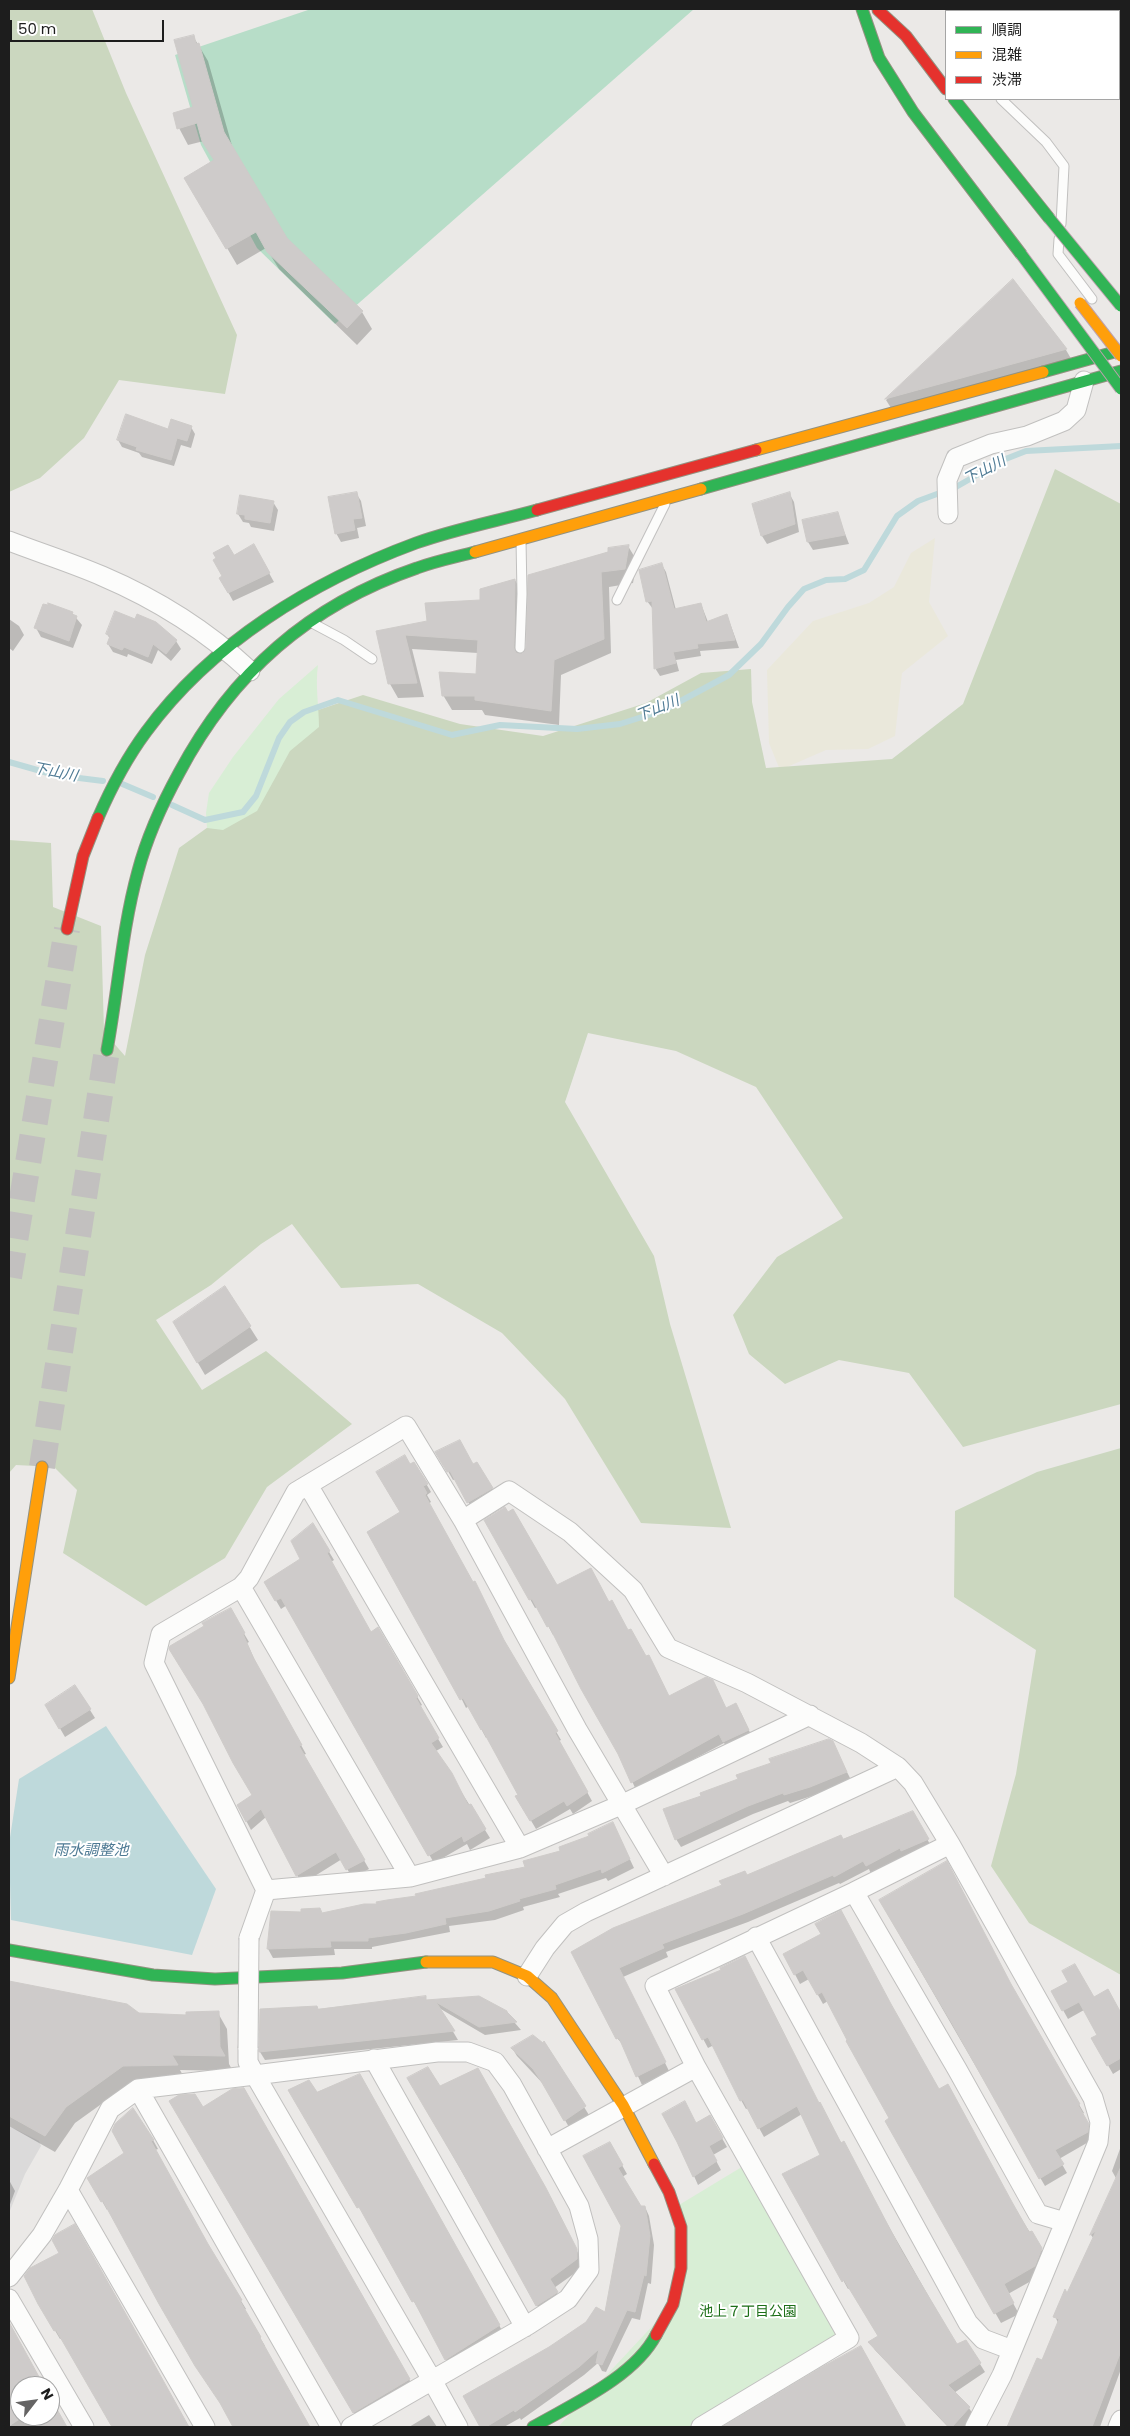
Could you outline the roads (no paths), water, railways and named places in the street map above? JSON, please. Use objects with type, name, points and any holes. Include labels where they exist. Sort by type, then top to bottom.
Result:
[{"type":"main road","points":[[862,9],[879,58],[914,112],[1121,389]]},
{"type":"main road","points":[[878,9],[887,33]]},
{"type":"main road","points":[[878,9],[906,36],[945,88]]},
{"type":"main road","points":[[955,100],[1121,306]]},
{"type":"main road","points":[[1064,281],[1121,356]]},
{"type":"main road","points":[[67,929],[78,872],[91,833],[126,759],[167,704],[195,674],[261,620],[299,597],[369,562],[417,543],[1121,350]]},
{"type":"main road","points":[[107,1050],[140,861],[157,817],[174,783],[222,704],[250,671],[311,623],[344,600],[417,568],[1121,371]]},
{"type":"main road","points":[[9,1678],[42,1467]]},
{"type":"main road","points":[[9,1950],[152,1975],[215,1979],[342,1974],[437,1961],[493,1962],[528,1976],[552,1998],[624,2105],[669,2192],[681,2227],[681,2268],[673,2304],[651,2345],[616,2378],[533,2427]]},
{"type":"street","points":[[948,511],[947,480],[956,458],[991,444],[1027,436],[1064,421],[1076,410],[1084,381]]},
{"type":"street","points":[[9,541],[101,575],[141,594],[226,648],[250,671]]},
{"type":"street","points":[[458,2427],[248,2062],[249,1938],[266,1890],[154,1663],[161,1634],[241,1587],[249,1578],[296,1492],[406,1426],[463,1520],[577,1729],[664,1876]]},
{"type":"street","points":[[308,1484],[520,1848]]},
{"type":"street","points":[[463,1520],[509,1491],[570,1532],[633,1590],[668,1648],[747,1683],[810,1715],[898,1766],[913,1783],[950,1844],[1093,2098],[1100,2122],[1098,2142],[1002,2375],[975,2427]]},
{"type":"street","points":[[241,1587],[410,1877]]},
{"type":"street","points":[[266,1890],[410,1877],[520,1848],[623,1804],[810,1715]]},
{"type":"street","points":[[528,1976],[545,1948],[565,1924],[898,1766]]},
{"type":"street","points":[[705,2426],[850,2338],[696,2067],[655,1986],[854,1892],[950,1844]]},
{"type":"street","points":[[854,1892],[957,2069],[1038,2214],[1065,2222]]},
{"type":"street","points":[[756,1937],[968,2323],[983,2339],[1012,2350]]},
{"type":"street","points":[[9,2277],[42,2235],[68,2190],[110,2109],[138,2089],[256,2076],[437,2052],[468,2052],[495,2062],[512,2085],[579,2206],[588,2239],[589,2270],[568,2299],[525,2327],[351,2427]]},
{"type":"street","points":[[374,2059],[525,2327]]},
{"type":"street","points":[[547,2149],[696,2067]]},
{"type":"street","points":[[138,2089],[331,2427]]},
{"type":"street","points":[[68,2190],[205,2427]]},
{"type":"street","points":[[9,2299],[84,2427]]},
{"type":"street","points":[[1118,2427],[1121,2420]]},
{"type":"lane","points":[[1002,100],[1046,142],[1064,166],[1064,191],[1058,254],[1098,307]]},
{"type":"lane","points":[[617,600],[668,497]]},
{"type":"lane","points":[[520,648],[522,594],[521,538]]},
{"type":"lane","points":[[311,623],[344,640],[372,659]]},
{"type":"water","name":"雨水調整池","points":[[106,1726],[216,1889],[192,1955],[11,1920],[9,1844],[19,1779]]},
{"type":"waterway","name":"下山川","points":[[172,805],[205,820],[243,812],[256,796],[279,738],[290,722],[304,712],[338,700],[452,735],[500,725],[577,729],[620,724],[664,710],[729,675],[761,644],[788,607],[804,589],[826,580],[845,579],[864,570],[897,516],[918,501],[956,487],[1003,460],[1026,451],[1121,446]]},
{"type":"waterway","name":"下山川","points":[[9,762],[55,775],[103,781]]},
{"type":"waterway","name":"下山川","points":[[120,783],[153,797]]},
{"type":"tunnel","points":[[9,1277],[67,929]]},
{"type":"tunnel","points":[[42,1467],[107,1050]]},
{"type":"park label","name":"池上７丁目公園","points":[[748,2312]]}]
